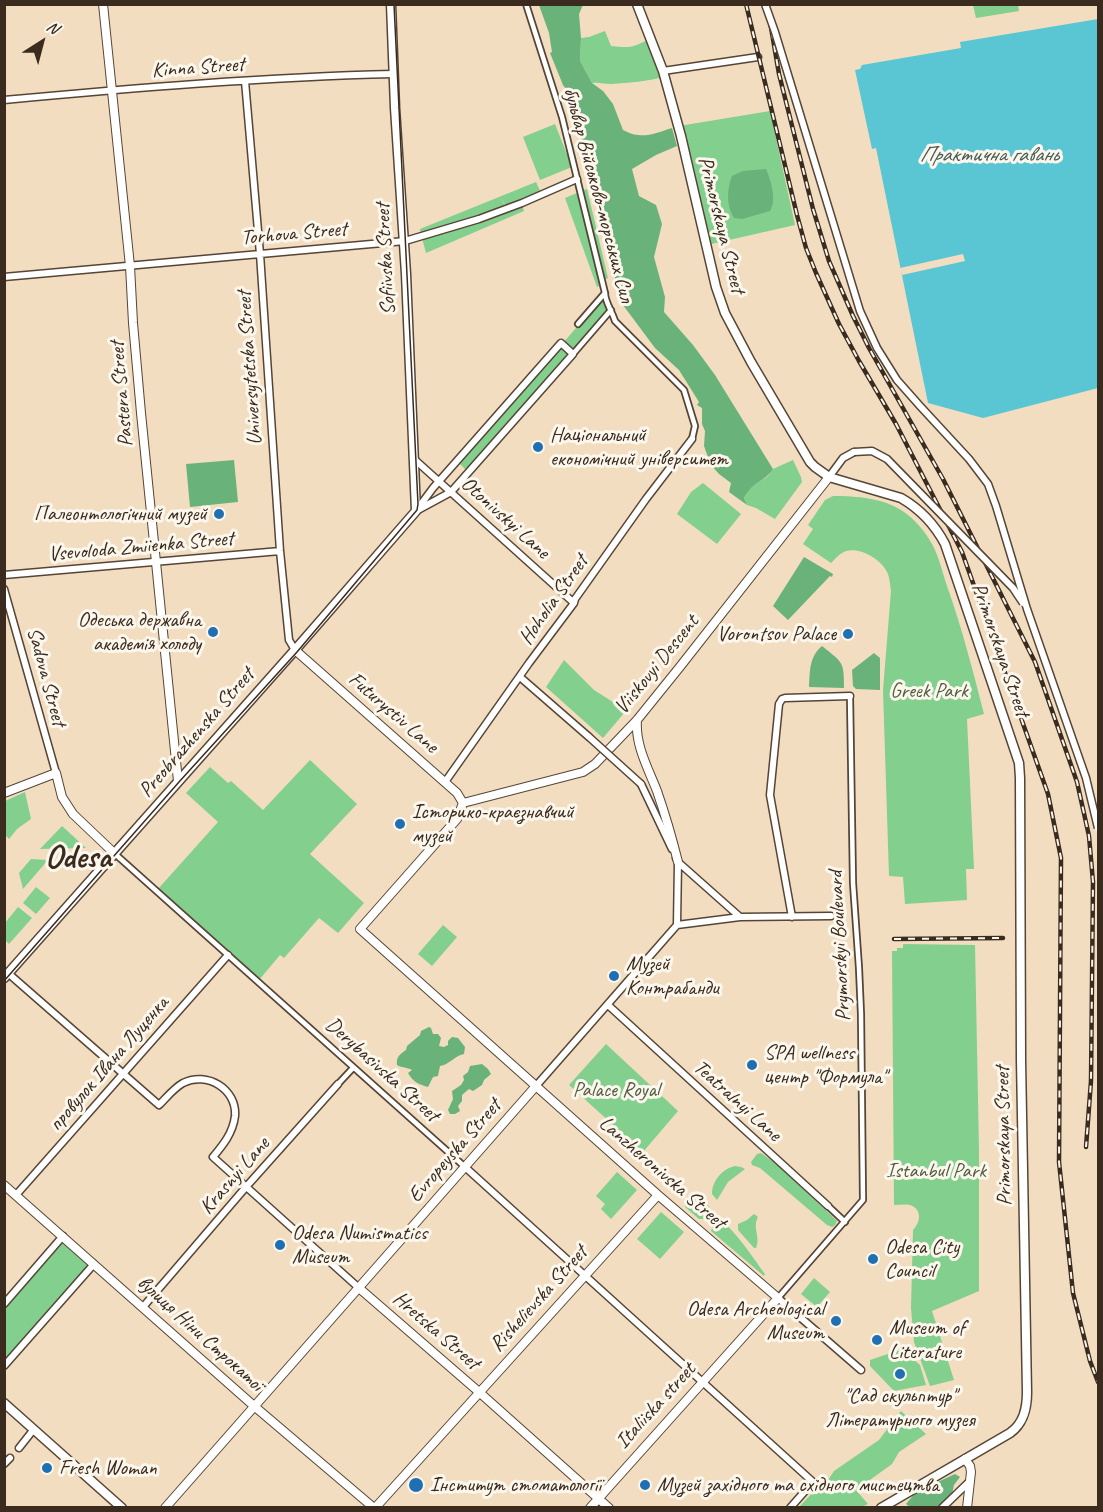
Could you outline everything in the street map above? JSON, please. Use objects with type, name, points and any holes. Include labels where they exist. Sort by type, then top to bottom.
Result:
[{"type":"main road","name":"Sofiivska Street","points":[[391,4],[416,511]]},
{"type":"main road","name":"Primorskaya Street","points":[[637,4],[663,71],[681,136],[716,287],[725,313],[751,362],[811,463],[829,477],[902,498],[939,531],[1019,763],[1027,1398],[1020,1424],[1010,1433],[965,1459]]},
{"type":"main road","name":"Preobrazhenska Street","points":[[7,976],[296,651],[416,511]]},
{"type":"main road","points":[[4,1403],[122,1508]]},
{"type":"main road","points":[[881,1508],[965,1459]]},
{"type":"street","name":"Pastera Street","points":[[103,4],[178,781]]},
{"type":"street","name":"бульвар Військово-морських Сил","points":[[526,4],[562,117],[605,300],[615,321],[684,390],[695,426],[692,439]]},
{"type":"street","points":[[765,4],[863,319],[877,348],[897,380],[984,477],[996,506],[1027,609],[1083,770],[1098,828]]},
{"type":"street","points":[[663,71],[759,57]]},
{"type":"street","name":"Kinna Street","points":[[4,100],[245,81],[394,74]]},
{"type":"street","name":"Universytetska Street","points":[[245,81],[260,254],[279,551],[289,640],[296,651]]},
{"type":"street","name":"Torhova Street","points":[[4,277],[404,241],[479,219],[577,179]]},
{"type":"street","points":[[578,324],[605,293]]},
{"type":"street","name":"Preobrazhenska Street","points":[[416,511],[451,492],[611,309]]},
{"type":"street","name":"Preobrazhenska Street","points":[[416,511],[561,343],[573,354]]},
{"type":"street","name":"Hoholia Street","points":[[445,782],[617,540],[692,439]]},
{"type":"street","points":[[829,477],[843,458],[854,452],[872,451],[882,455],[1012,588],[1027,609]]},
{"type":"street","name":"Otonivskyi Lane","points":[[414,459],[574,603]]},
{"type":"street","name":"Viiskovyi Descent","points":[[463,803],[583,772],[595,764],[637,720],[829,477]]},
{"type":"street","name":"Vsevoloda Zmiienka Street","points":[[4,575],[279,551]]},
{"type":"street","name":"Sadova Street","points":[[4,589],[56,773]]},
{"type":"street","name":"Futurystiv Lane","points":[[296,651],[445,782],[457,793],[463,803]]},
{"type":"street","points":[[520,676],[641,784],[678,862],[740,917]]},
{"type":"street","points":[[792,917],[770,795],[779,704],[785,698],[849,696]]},
{"type":"street","name":"Prymorskyi Boulevard","points":[[849,696],[853,883],[860,1006],[863,1193]]},
{"type":"street","points":[[637,720],[636,732],[639,745],[665,815],[678,862],[677,925],[740,917],[831,916]]},
{"type":"street","points":[[4,793],[56,773],[62,797],[73,814],[114,853]]},
{"type":"street","name":"Lanzheronivska Street","points":[[463,803],[457,819],[360,929],[658,1195],[861,1370]]},
{"type":"street","name":"Derybasivska Street","points":[[114,853],[813,1482],[790,1508]]},
{"type":"street","name":"Evropeyska Street","points":[[165,1508],[677,925]]},
{"type":"street","name":"провулок Івана Луценка","points":[[16,1195],[228,955]]},
{"type":"street","points":[[7,976],[123,1073]]},
{"type":"street","name":"Teatralnyi Lane","points":[[608,1005],[845,1222]]},
{"type":"street","name":"Krasnyi Lane","points":[[143,1307],[246,1187],[353,1068]]},
{"type":"street","name":"Hretska Street","points":[[123,1073],[159,1105],[179,1085],[192,1080],[211,1080],[223,1087],[234,1104],[235,1118],[228,1137],[213,1157],[609,1508]]},
{"type":"street","name":"вулиця Ніни Строкатої","points":[[4,1185],[254,1406],[374,1508]]},
{"type":"street","name":"Italiiska street","points":[[590,1508],[845,1222],[863,1200],[863,1193]]},
{"type":"street","name":"Rishelievska Street","points":[[374,1508],[658,1195]]},
{"type":"street","points":[[4,1304],[63,1236]]},
{"type":"street","points":[[4,1366],[94,1264]]},
{"type":"street","points":[[19,1448],[34,1429]]},
{"type":"street","points":[[4,1464],[10,1458]]},
{"type":"street","points":[[965,1459],[971,1469],[967,1508]]},
{"type":"street","points":[[942,1508],[970,1481]]},
{"type":"green space","points":[[539,5],[583,5],[579,14],[580,61],[592,83],[603,91],[613,104],[623,130],[642,135],[672,128],[677,146],[632,169],[639,196],[656,205],[662,224],[654,257],[665,297],[664,312],[715,375],[773,469],[747,492],[744,498],[747,505],[729,492],[731,483],[711,465],[704,446],[705,431],[702,424],[702,408],[697,405],[699,402],[679,370],[655,348],[620,301],[594,185],[569,93],[563,85],[550,53],[552,52],[549,33]]},
{"type":"green space","points":[[973,5],[1018,5],[1019,11],[976,18]]},
{"type":"green space","points":[[605,31],[611,46],[631,47],[650,39],[664,77],[625,83],[592,83],[580,61],[581,38]]},
{"type":"green space","points":[[770,111],[795,225],[707,245],[679,126]]},
{"type":"green space","points":[[555,124],[572,167],[540,180],[523,137]]},
{"type":"green space","points":[[766,169],[773,196],[770,211],[742,219],[734,218],[728,197],[732,176],[743,171]]},
{"type":"green space","points":[[536,182],[541,193],[507,208],[501,198],[506,208],[421,236],[420,229]]},
{"type":"green space","points":[[587,189],[608,278],[604,280],[581,191]]},
{"type":"green space","points":[[577,193],[601,285],[597,287],[565,198]]},
{"type":"green space","points":[[522,205],[524,211],[426,253],[422,238]]},
{"type":"green space","points":[[602,298],[608,312],[572,351],[563,343]]},
{"type":"green space","points":[[561,346],[570,353],[467,471],[458,462]]},
{"type":"green space","points":[[234,460],[238,502],[190,507],[186,464]]},
{"type":"green space","points":[[793,460],[802,482],[775,519],[747,505],[744,498],[753,485],[767,477],[773,469]]},
{"type":"green space","points":[[703,483],[741,514],[717,544],[677,514],[691,492]]},
{"type":"green space","name":"Greek Park","points":[[833,496],[861,497],[896,507],[915,521],[924,532],[940,562],[984,714],[967,719],[974,869],[966,869],[967,900],[905,904],[903,877],[889,876],[883,690],[890,582],[884,567],[864,552],[846,551],[831,563],[803,544],[813,529],[808,525],[825,500]]},
{"type":"green space","points":[[804,557],[833,574],[788,620],[773,606]]},
{"type":"green space","points":[[822,646],[841,663],[844,672],[844,688],[809,687],[812,660]]},
{"type":"green space","points":[[874,653],[880,658],[880,690],[856,689],[853,686],[852,670]]},
{"type":"green space","points":[[564,660],[594,690],[625,712],[603,738],[546,687]]},
{"type":"green space","points":[[310,760],[357,804],[310,854],[364,903],[338,933],[319,918],[284,958],[280,955],[259,980],[158,889],[218,822],[186,793],[210,767],[228,783],[231,781],[263,810]]},
{"type":"green space","points":[[25,792],[31,819],[17,829],[9,839],[5,835],[5,801]]},
{"type":"green space","points":[[62,826],[86,848],[40,849]]},
{"type":"green space","points":[[31,859],[48,860],[23,889],[19,873]]},
{"type":"green space","points":[[36,887],[50,898],[36,914],[23,903]]},
{"type":"green space","points":[[18,907],[32,918],[9,944],[5,940],[5,923]]},
{"type":"green space","points":[[443,925],[457,937],[432,966],[418,954]]},
{"type":"green space","name":"Istanbul Park","points":[[903,944],[975,945],[979,1291],[932,1311],[954,1380],[930,1386],[914,1342],[911,1308],[913,1230],[919,1216],[917,1209],[910,1205],[894,1205],[892,951],[903,948]]},
{"type":"green space","points":[[429,1027],[433,1034],[438,1034],[441,1038],[439,1046],[448,1045],[452,1037],[458,1038],[465,1047],[464,1054],[440,1066],[438,1076],[433,1077],[428,1087],[414,1081],[408,1073],[412,1070],[397,1065],[397,1060],[421,1031]]},
{"type":"green space","name":"Palace Royal","points":[[606,1044],[678,1111],[643,1152],[569,1085]]},
{"type":"green space","points":[[482,1064],[491,1074],[482,1085],[473,1091],[469,1089],[462,1095],[462,1101],[458,1106],[460,1111],[450,1114],[448,1110],[453,1099],[452,1091],[461,1085],[464,1080],[463,1076],[468,1072],[470,1066]]},
{"type":"green space","points":[[761,1153],[831,1215],[837,1221],[835,1225],[832,1227],[827,1225],[760,1168],[752,1165],[751,1162],[757,1154]]},
{"type":"green space","points":[[735,1166],[745,1169],[728,1182],[717,1200],[712,1194],[716,1180],[726,1170]]},
{"type":"green space","points":[[617,1172],[637,1190],[611,1219],[601,1209],[605,1204],[596,1196]]},
{"type":"green space","points":[[690,1195],[706,1204],[713,1212],[711,1217],[699,1219],[685,1207],[684,1200]]},
{"type":"green space","points":[[661,1212],[684,1232],[660,1259],[637,1239]]},
{"type":"green space","points":[[754,1214],[758,1217],[756,1248],[738,1230],[738,1224]]},
{"type":"green space","points":[[719,1220],[736,1236],[765,1274],[764,1276],[711,1231],[713,1225]]},
{"type":"green space","points":[[63,1238],[93,1264],[5,1364],[5,1307]]},
{"type":"green space","points":[[814,1278],[830,1292],[817,1307],[801,1294]]},
{"type":"green space","name":"\"Сад скульптур\" Літературного музея","points":[[903,1349],[920,1365],[926,1385],[894,1391],[870,1366],[870,1360]]},
{"type":"green space","points":[[901,1411],[926,1434],[899,1452],[892,1464],[856,1490],[868,1504],[862,1507],[799,1507],[817,1488],[824,1486],[834,1471],[879,1440]]},
{"type":"green space","points":[[955,1474],[960,1477],[954,1485],[952,1494],[939,1507],[910,1507],[906,1504],[916,1492]]},
{"type":"water","name":"Практична гавань","points":[[1098,19],[1098,388],[983,418],[928,403],[876,148],[872,149],[855,70],[860,69],[862,65],[961,48],[960,42]]},
{"type":"pier","points":[[963,254],[965,261],[902,275],[900,268]]},
{"type":"tram line","points":[[4,981],[297,652],[417,510],[394,4]]},
{"type":"railway","points":[[746,4],[806,248],[839,324],[896,424],[962,552],[1048,794],[1061,858],[1059,1162],[1073,1293],[1090,1361],[1098,1382]]},
{"type":"railway","points":[[767,4],[779,74],[813,209],[829,261],[869,348],[943,479],[1035,662],[1077,782],[1089,836],[1093,882],[1091,1081],[1086,1147]]},
{"type":"railway","points":[[894,939],[1003,938]]},
{"type":"place","name":"Національний економічний університет","points":[[538,447]]},
{"type":"place","name":"Палеонтологічний музей","points":[[219,514]]},
{"type":"place","name":"Одеська державна академія холоду","points":[[213,632]]},
{"type":"place","name":"Vorontsov Palace","points":[[848,634]]},
{"type":"place","name":"Історико-краєзнавчий музей","points":[[400,824]]},
{"type":"place","name":"Музей Контрабанди","points":[[614,976]]},
{"type":"place","name":"SPA wellness центр \"Формула\"","points":[[752,1065]]},
{"type":"place","name":"Odesa Numismatics Museum","points":[[280,1245]]},
{"type":"place","name":"Odesa City Council","points":[[873,1259]]},
{"type":"place","name":"Odesa Archeological Museum","points":[[836,1321]]},
{"type":"place","name":"Museum of Literature","points":[[877,1340]]},
{"type":"place","name":"\"Сад скульптур\" Літературного музея","points":[[900,1374]]},
{"type":"place","name":"Fresh Woman","points":[[47,1468]]},
{"type":"place","name":"Інститут стоматології","points":[[416,1485]]},
{"type":"place","name":"Музей західного та східного мистецтва","points":[[645,1485]]},
{"type":"district","name":"Odesa","points":[[78,858]]}]
